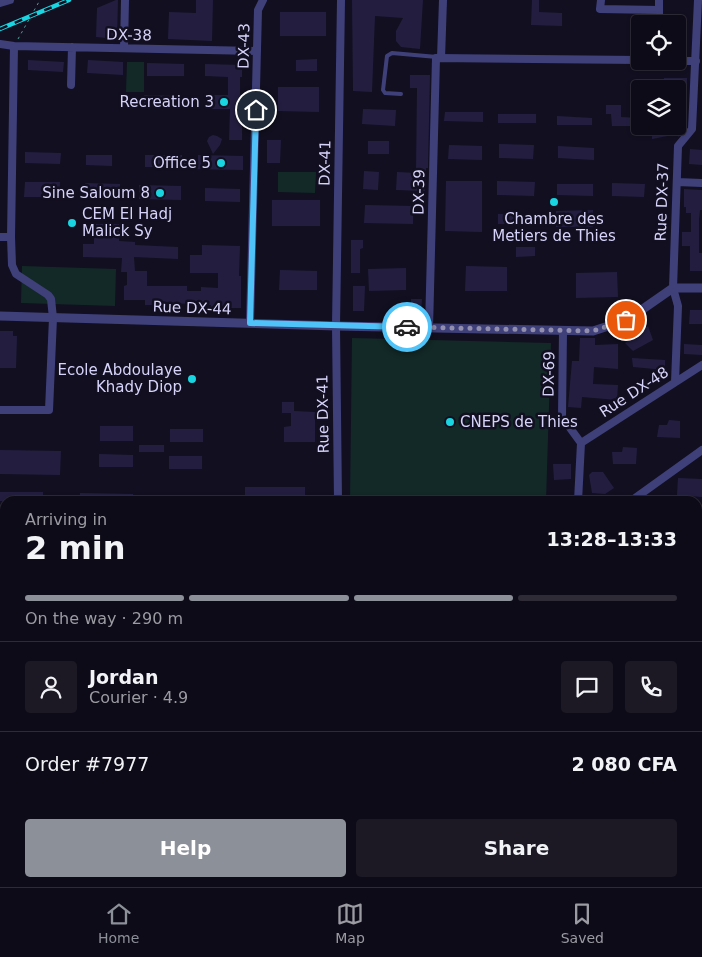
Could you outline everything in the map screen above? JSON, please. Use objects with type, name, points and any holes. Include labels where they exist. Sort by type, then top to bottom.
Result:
[{"type":"street","points":[[0,3],[10,0]]},
{"type":"street","points":[[124,48],[125,0]]},
{"type":"street","name":"DX-43","points":[[250,323],[258,10],[263,0]]},
{"type":"street","name":"DX-41","points":[[336,326],[341,0]]},
{"type":"street","name":"DX-39","points":[[429,328],[439,58],[443,0]]},
{"type":"street","points":[[601,0],[600,9],[659,10]]},
{"type":"street","points":[[659,0],[659,15]]},
{"type":"street","name":"Rue DX-37","points":[[676,382],[678,306],[673,288],[678,146],[692,129],[698,0]]},
{"type":"street","name":"DX-38","points":[[0,44],[72,48],[257,51]]},
{"type":"street","points":[[0,410],[49,410],[53,318],[51,300],[48,295],[16,274],[12,265],[14,46]]},
{"type":"street","points":[[71,85],[72,48]]},
{"type":"street","points":[[439,58],[631,60]]},
{"type":"street","points":[[686,61],[696,61]]},
{"type":"street","points":[[677,182],[702,183]]},
{"type":"street","points":[[0,237],[11,237]]},
{"type":"street","points":[[673,288],[702,288]]},
{"type":"street","name":"Rue DX-44","points":[[0,316],[336,326],[593,331],[626,320],[673,288]]},
{"type":"street","name":"Rue DX-41","points":[[336,326],[338,496]]},
{"type":"street","name":"DX-69","points":[[564,330],[562,417],[582,443]]},
{"type":"street","name":"Rue DX-48","points":[[582,443],[702,365]]},
{"type":"street","points":[[578,496],[582,443]]},
{"type":"street","points":[[638,496],[702,450]]},
{"type":"street","points":[[233,887],[238,887]]},
{"type":"lane","points":[[401,94],[385,93],[383,90],[387,56],[392,53],[439,58]]},
{"type":"path","points":[[14,46],[40,0]]},
{"type":"green space","points":[[127,62],[144,62],[144,92],[126,92]]},
{"type":"green space","points":[[278,172],[316,172],[315,193],[278,192]]},
{"type":"green space","points":[[22,266],[116,269],[115,306],[21,303]]},
{"type":"green space","name":"CNEPS de Thies","points":[[352,338],[551,343],[546,496],[350,496]]},
{"type":"building","points":[[118,0],[117,39],[96,37],[97,8]]},
{"type":"building","points":[[196,0],[213,0],[212,41],[168,39],[169,12],[196,13]]},
{"type":"building","points":[[352,0],[423,0],[420,49],[401,47],[396,41],[396,31],[403,18],[375,16],[372,92],[353,91]]},
{"type":"building","points":[[532,0],[539,0],[539,12],[562,13],[562,26],[531,25]]},
{"type":"building","points":[[280,12],[326,12],[326,36],[280,36]]},
{"type":"building","points":[[317,59],[317,71],[296,71],[296,60]]},
{"type":"building","points":[[28,60],[64,62],[63,72],[28,70]]},
{"type":"building","points":[[88,60],[123,62],[123,75],[87,73]]},
{"type":"building","points":[[147,63],[184,64],[184,76],[147,76]]},
{"type":"building","points":[[205,64],[242,65],[240,95],[242,95],[242,140],[229,140],[230,109],[206,109],[207,95],[228,95],[228,77],[205,76]]},
{"type":"building","points":[[410,75],[430,75],[428,168],[426,168],[425,191],[396,190],[397,172],[416,173],[417,88],[410,88]]},
{"type":"building","points":[[664,78],[687,78],[687,95],[686,80],[664,80]]},
{"type":"building","points":[[278,87],[319,87],[319,112],[278,111]]},
{"type":"building","points":[[144,95],[182,96],[182,108],[144,107]]},
{"type":"building","points":[[606,105],[621,105],[621,117],[631,118],[631,126],[612,126],[611,114],[606,114]]},
{"type":"building","points":[[363,109],[396,110],[395,126],[362,124]]},
{"type":"building","points":[[445,112],[483,112],[483,122],[444,121]]},
{"type":"building","points":[[498,114],[536,114],[536,123],[498,123]]},
{"type":"building","points":[[557,116],[592,118],[592,125],[557,125]]},
{"type":"building","points":[[213,135],[222,139],[213,154],[207,141]]},
{"type":"building","points":[[652,135],[673,135],[652,139]]},
{"type":"building","points":[[267,140],[281,140],[280,163],[267,163]]},
{"type":"building","points":[[368,141],[389,141],[389,154],[368,154]]},
{"type":"building","points":[[499,144],[534,145],[533,159],[499,158]]},
{"type":"building","points":[[449,145],[482,146],[482,160],[448,159]]},
{"type":"building","points":[[558,146],[594,148],[594,160],[558,158]]},
{"type":"building","points":[[690,149],[702,150],[702,165],[689,164]]},
{"type":"building","points":[[25,152],[61,153],[60,164],[25,163]]},
{"type":"building","points":[[86,155],[112,155],[112,166],[86,165]]},
{"type":"building","points":[[145,155],[182,155],[182,167],[145,167]]},
{"type":"building","name":"Office 5","points":[[198,155],[243,156],[243,170],[183,169],[183,162],[198,163]]},
{"type":"building","points":[[364,171],[379,172],[378,190],[363,189]]},
{"type":"building","points":[[446,181],[482,181],[482,232],[445,231]]},
{"type":"building","points":[[497,181],[535,182],[534,196],[497,195]]},
{"type":"building","points":[[25,182],[60,182],[59,197],[24,197]]},
{"type":"building","points":[[85,183],[120,184],[120,198],[85,197]]},
{"type":"building","points":[[612,183],[645,184],[644,197],[612,196]]},
{"type":"building","points":[[557,184],[593,184],[593,196],[557,195]]},
{"type":"building","name":"Sine Saloum 8","points":[[139,185],[181,186],[181,200],[139,199]]},
{"type":"building","points":[[205,188],[240,189],[240,202],[205,201]]},
{"type":"building","points":[[684,189],[702,190],[702,210],[700,210],[699,220],[699,253],[702,253],[702,271],[690,271],[690,246],[682,246],[682,232],[691,232],[691,213],[686,213],[686,207],[684,207]]},
{"type":"building","points":[[272,200],[320,200],[320,226],[272,226]]},
{"type":"building","points":[[365,205],[413,206],[413,224],[364,223]]},
{"type":"building","points":[[593,210],[593,227],[556,227],[556,211]]},
{"type":"building","points":[[498,214],[533,215],[533,225],[498,224]]},
{"type":"building","points":[[94,224],[119,224],[119,241],[135,242],[135,245],[178,247],[178,259],[134,257],[135,271],[147,271],[147,286],[187,286],[187,291],[201,291],[201,287],[218,288],[218,273],[190,273],[190,255],[202,255],[202,245],[240,246],[241,308],[210,308],[211,305],[164,303],[164,305],[145,305],[145,300],[124,300],[127,272],[121,272],[122,258],[83,257],[83,244],[94,244]]},
{"type":"building","points":[[351,240],[363,240],[363,248],[360,249],[360,273],[351,273]]},
{"type":"building","points":[[516,247],[535,247],[535,256],[516,257]]},
{"type":"building","points":[[466,266],[507,267],[507,291],[465,291]]},
{"type":"building","points":[[406,268],[406,290],[369,291],[368,269]]},
{"type":"building","points":[[280,270],[317,271],[317,290],[279,290]]},
{"type":"building","points":[[617,272],[618,297],[576,298],[576,273]]},
{"type":"building","points":[[353,286],[365,286],[364,311],[353,311]]},
{"type":"building","points":[[411,299],[422,299],[421,314],[411,313]]},
{"type":"building","points":[[690,310],[702,310],[702,324],[689,324]]},
{"type":"building","points":[[648,326],[653,340],[633,351],[625,343]]},
{"type":"building","points":[[0,331],[13,331],[13,336],[17,336],[16,368],[0,368]]},
{"type":"building","points":[[580,338],[595,338],[595,345],[618,344],[618,369],[594,367],[593,384],[618,385],[617,400],[582,397],[581,408],[568,407],[572,361],[579,361]]},
{"type":"building","points":[[684,344],[702,345],[702,355],[684,354]]},
{"type":"building","points":[[632,358],[665,360],[665,370],[633,367]]},
{"type":"building","points":[[282,402],[294,402],[294,411],[315,412],[315,442],[284,442],[284,427],[291,426],[291,413],[282,413]]},
{"type":"building","points":[[669,420],[680,421],[680,438],[657,437],[659,425],[667,425]]},
{"type":"building","points":[[100,426],[133,426],[133,441],[100,441]]},
{"type":"building","points":[[170,429],[203,429],[203,442],[170,442]]},
{"type":"building","points":[[139,445],[164,445],[164,452],[139,452]]},
{"type":"building","points":[[623,447],[637,448],[636,464],[613,464],[612,452],[622,452]]},
{"type":"building","points":[[0,450],[61,451],[60,475],[0,474]]},
{"type":"building","points":[[99,454],[133,455],[133,467],[99,467]]},
{"type":"building","points":[[169,456],[202,456],[202,469],[169,469]]},
{"type":"building","points":[[553,464],[571,464],[571,479],[554,480]]},
{"type":"building","points":[[592,472],[603,472],[614,488],[605,494],[592,493],[589,475]]},
{"type":"building","points":[[678,478],[702,479],[702,496],[677,495]]},
{"type":"building","points":[[245,487],[305,487],[305,496],[245,496]]},
{"type":"building","points":[[0,492],[43,492],[43,496],[0,496]]},
{"type":"building","points":[[80,493],[133,494],[133,496],[80,496]]},
{"type":"railway","points":[[0,29],[69,0]]},
{"type":"way so far","points":[[407,327],[593,331],[626,320]]},
{"type":"place","name":"Recreation 3","points":[[224,102]]},
{"type":"place","name":"Office 5","points":[[221,163]]},
{"type":"place","name":"Sine Saloum 8","points":[[160,193]]},
{"type":"place","name":"Chambre des Metiers de Thies","points":[[554,202]]},
{"type":"place","name":"CEM El Hadj Malick Sy","points":[[72,223]]},
{"type":"place","name":"Ecole Abdoulaye Khady Diop","points":[[192,379]]},
{"type":"place","name":"CNEPS de Thies","points":[[450,422]]},
{"type":"route","points":[[256,110],[250,323],[407,327]]}]
